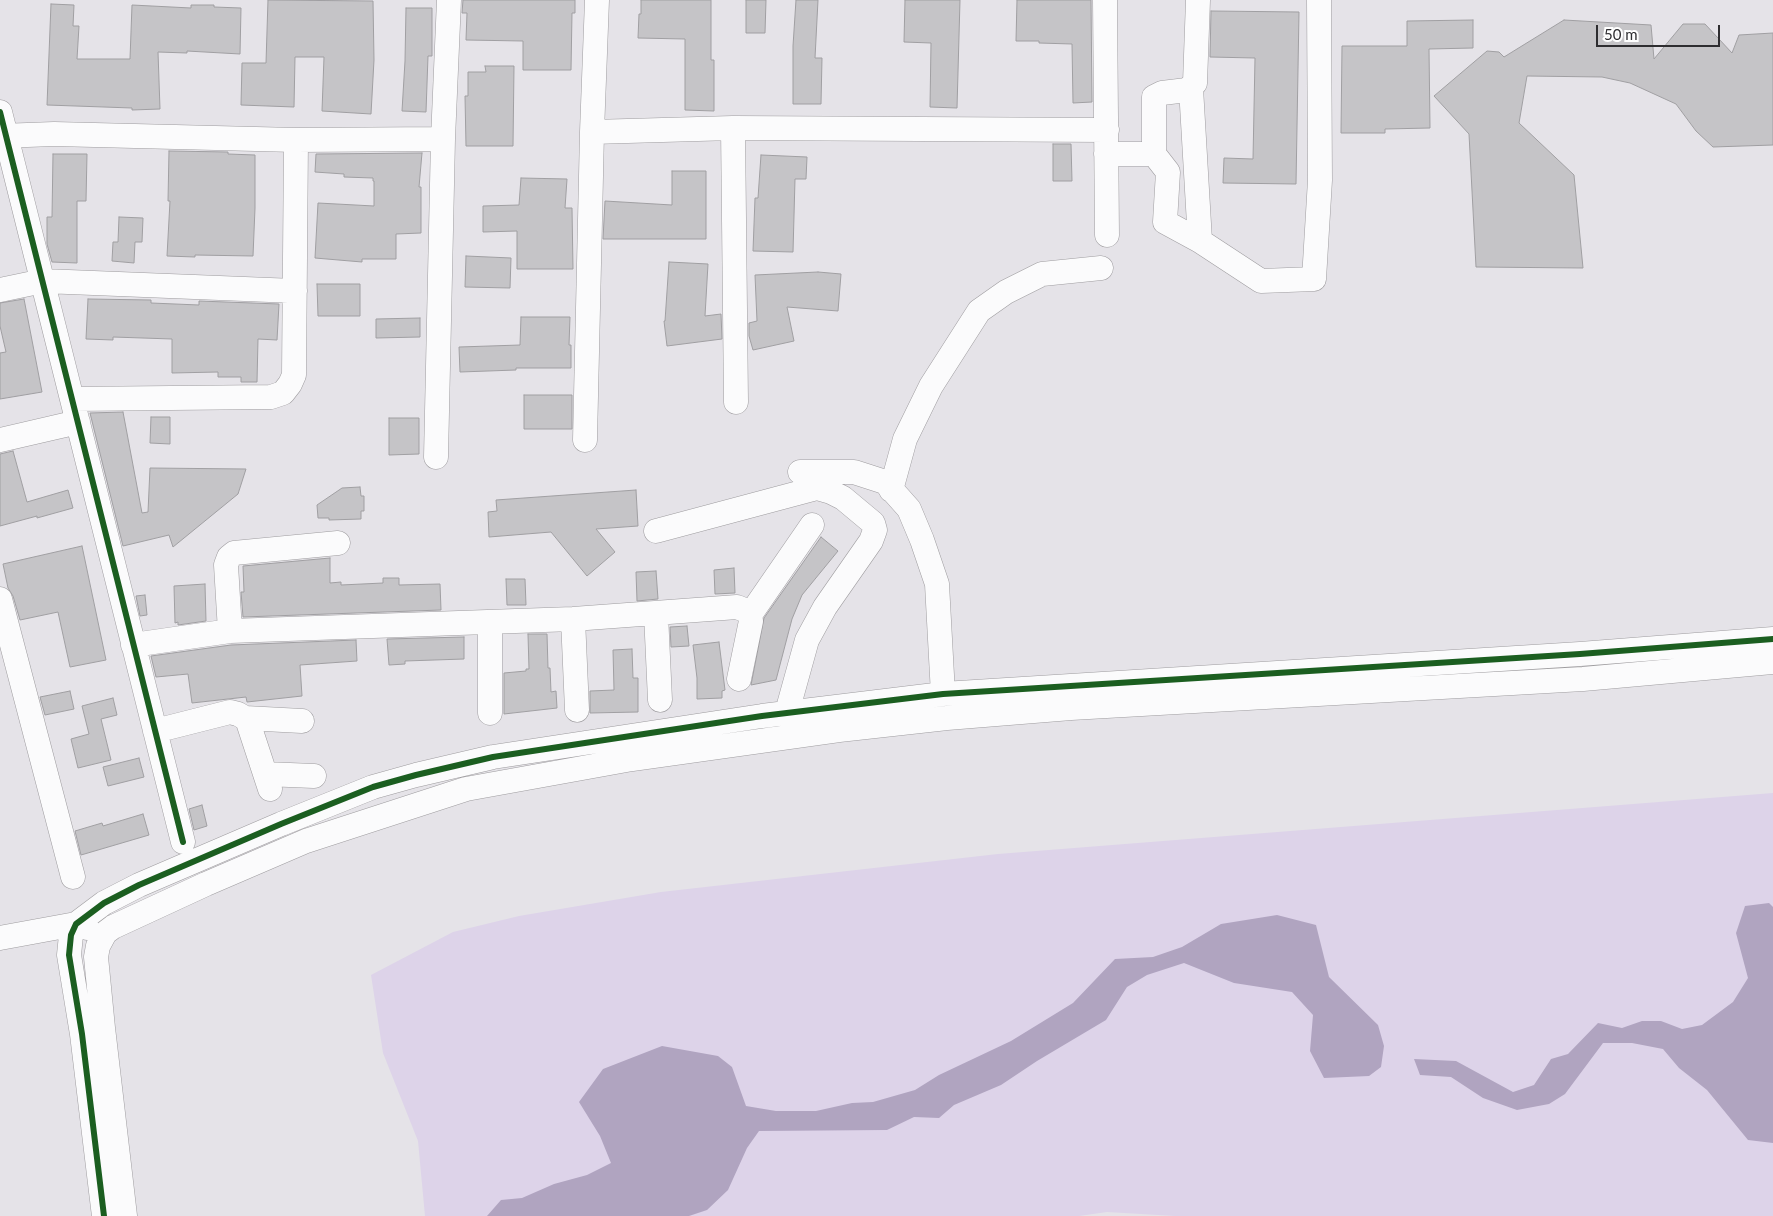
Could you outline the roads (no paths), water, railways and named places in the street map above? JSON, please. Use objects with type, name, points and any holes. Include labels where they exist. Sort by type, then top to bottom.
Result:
[{"type":"street","points":[[436,457],[443,138],[449,0]]},
{"type":"street","points":[[585,440],[597,0]]},
{"type":"street","points":[[1105,0],[1106,235]]},
{"type":"street","points":[[1198,0],[1196,79],[1191,88],[1200,241]]},
{"type":"street","points":[[1191,88],[1162,93],[1154,97],[1154,154],[1168,172],[1166,222],[1200,241],[1261,281],[1314,280],[1320,180],[1319,0]]},
{"type":"street","points":[[0,112],[3,136],[43,281],[182,842]]},
{"type":"street","points":[[592,132],[733,128],[1107,130]]},
{"type":"street","points":[[733,128],[736,402]]},
{"type":"street","points":[[3,136],[54,134],[296,140],[443,138]]},
{"type":"street","points":[[72,398],[271,398],[283,393],[294,375],[296,140]]},
{"type":"street","points":[[1106,154],[1154,154]]},
{"type":"street","points":[[891,490],[905,439],[930,386],[979,311],[1006,292],[1042,274],[1101,268]]},
{"type":"street","points":[[0,290],[43,281],[295,291]]},
{"type":"street","points":[[0,440],[78,422]]},
{"type":"street","points":[[800,472],[854,472],[885,482],[909,509],[937,584],[943,694]]},
{"type":"street","points":[[656,532],[817,488],[842,498],[873,523],[875,530],[871,542],[825,607],[807,640],[787,712]]},
{"type":"street","points":[[750,615],[812,525]]},
{"type":"street","points":[[230,632],[226,565],[229,557],[234,554],[338,543]]},
{"type":"street","points":[[0,599],[73,877]]},
{"type":"street","points":[[133,645],[230,632],[422,623],[573,619],[737,607],[747,611],[751,621],[739,679]]},
{"type":"street","points":[[656,614],[660,700]]},
{"type":"street","points":[[573,619],[577,710]]},
{"type":"street","points":[[490,622],[490,713]]},
{"type":"street","points":[[0,938],[76,924],[104,903],[139,885],[373,787],[493,757],[787,712],[943,694],[1580,654],[1773,639]]},
{"type":"street","points":[[1580,654],[1583,679]]},
{"type":"street","points":[[125,1216],[103,1028],[96,957],[98,946],[105,933],[113,927],[306,841],[466,789],[623,761],[764,740],[929,720],[1071,708],[1583,679],[1773,662]]},
{"type":"street","points":[[155,731],[230,712],[238,714],[248,722],[267,782],[314,776]]},
{"type":"street","points":[[762,716],[764,740]]},
{"type":"street","points":[[245,718],[302,720]]},
{"type":"street","points":[[76,924],[105,933]]},
{"type":"street","points":[[76,924],[71,935],[69,955],[83,1043],[104,1216]]}]
